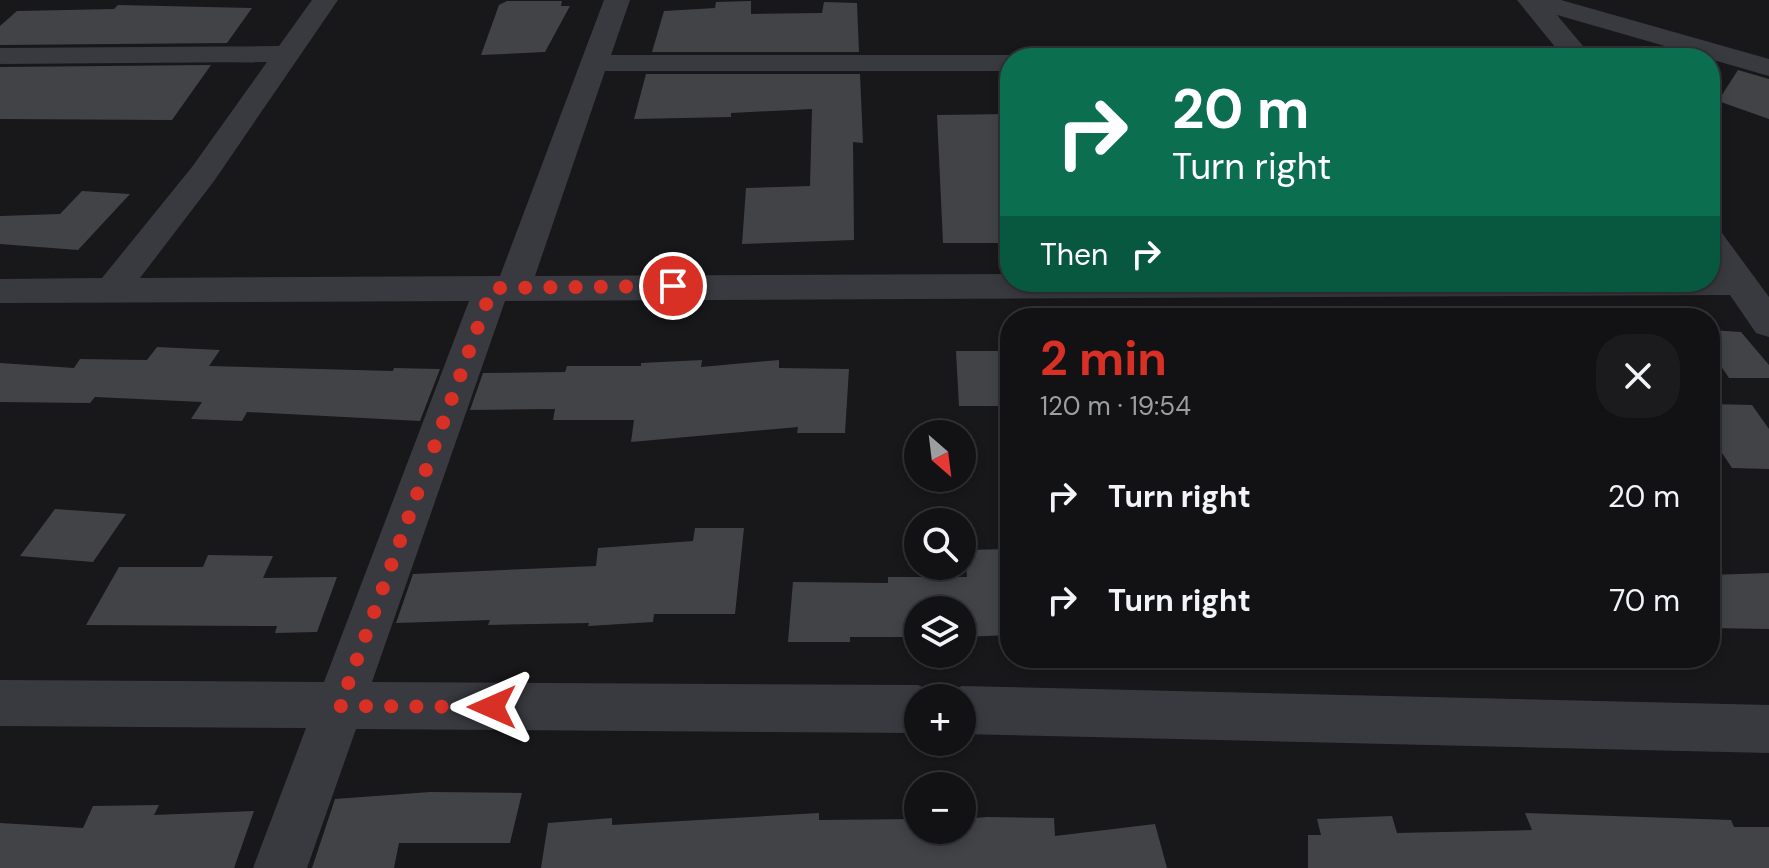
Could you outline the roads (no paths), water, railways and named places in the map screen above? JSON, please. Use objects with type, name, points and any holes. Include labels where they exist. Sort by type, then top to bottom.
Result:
[{"type":"street","points":[[110,293],[203,174],[325,0]]},
{"type":"street","points":[[280,868],[340,706],[503,288],[595,63],[617,0]]},
{"type":"street","points":[[1531,0],[1571,48]]},
{"type":"street","points":[[1531,0],[1699,48]]},
{"type":"street","points":[[0,56],[289,54]]},
{"type":"street","points":[[1720,54],[1769,68]]},
{"type":"street","points":[[595,63],[1000,63]]},
{"type":"street","points":[[1720,255],[1769,324]]},
{"type":"street","points":[[1720,283],[1740,283]]},
{"type":"street","points":[[0,291],[110,293],[1000,286]]},
{"type":"street","points":[[0,703],[904,709]]},
{"type":"street","points":[[976,710],[1769,729]]}]
